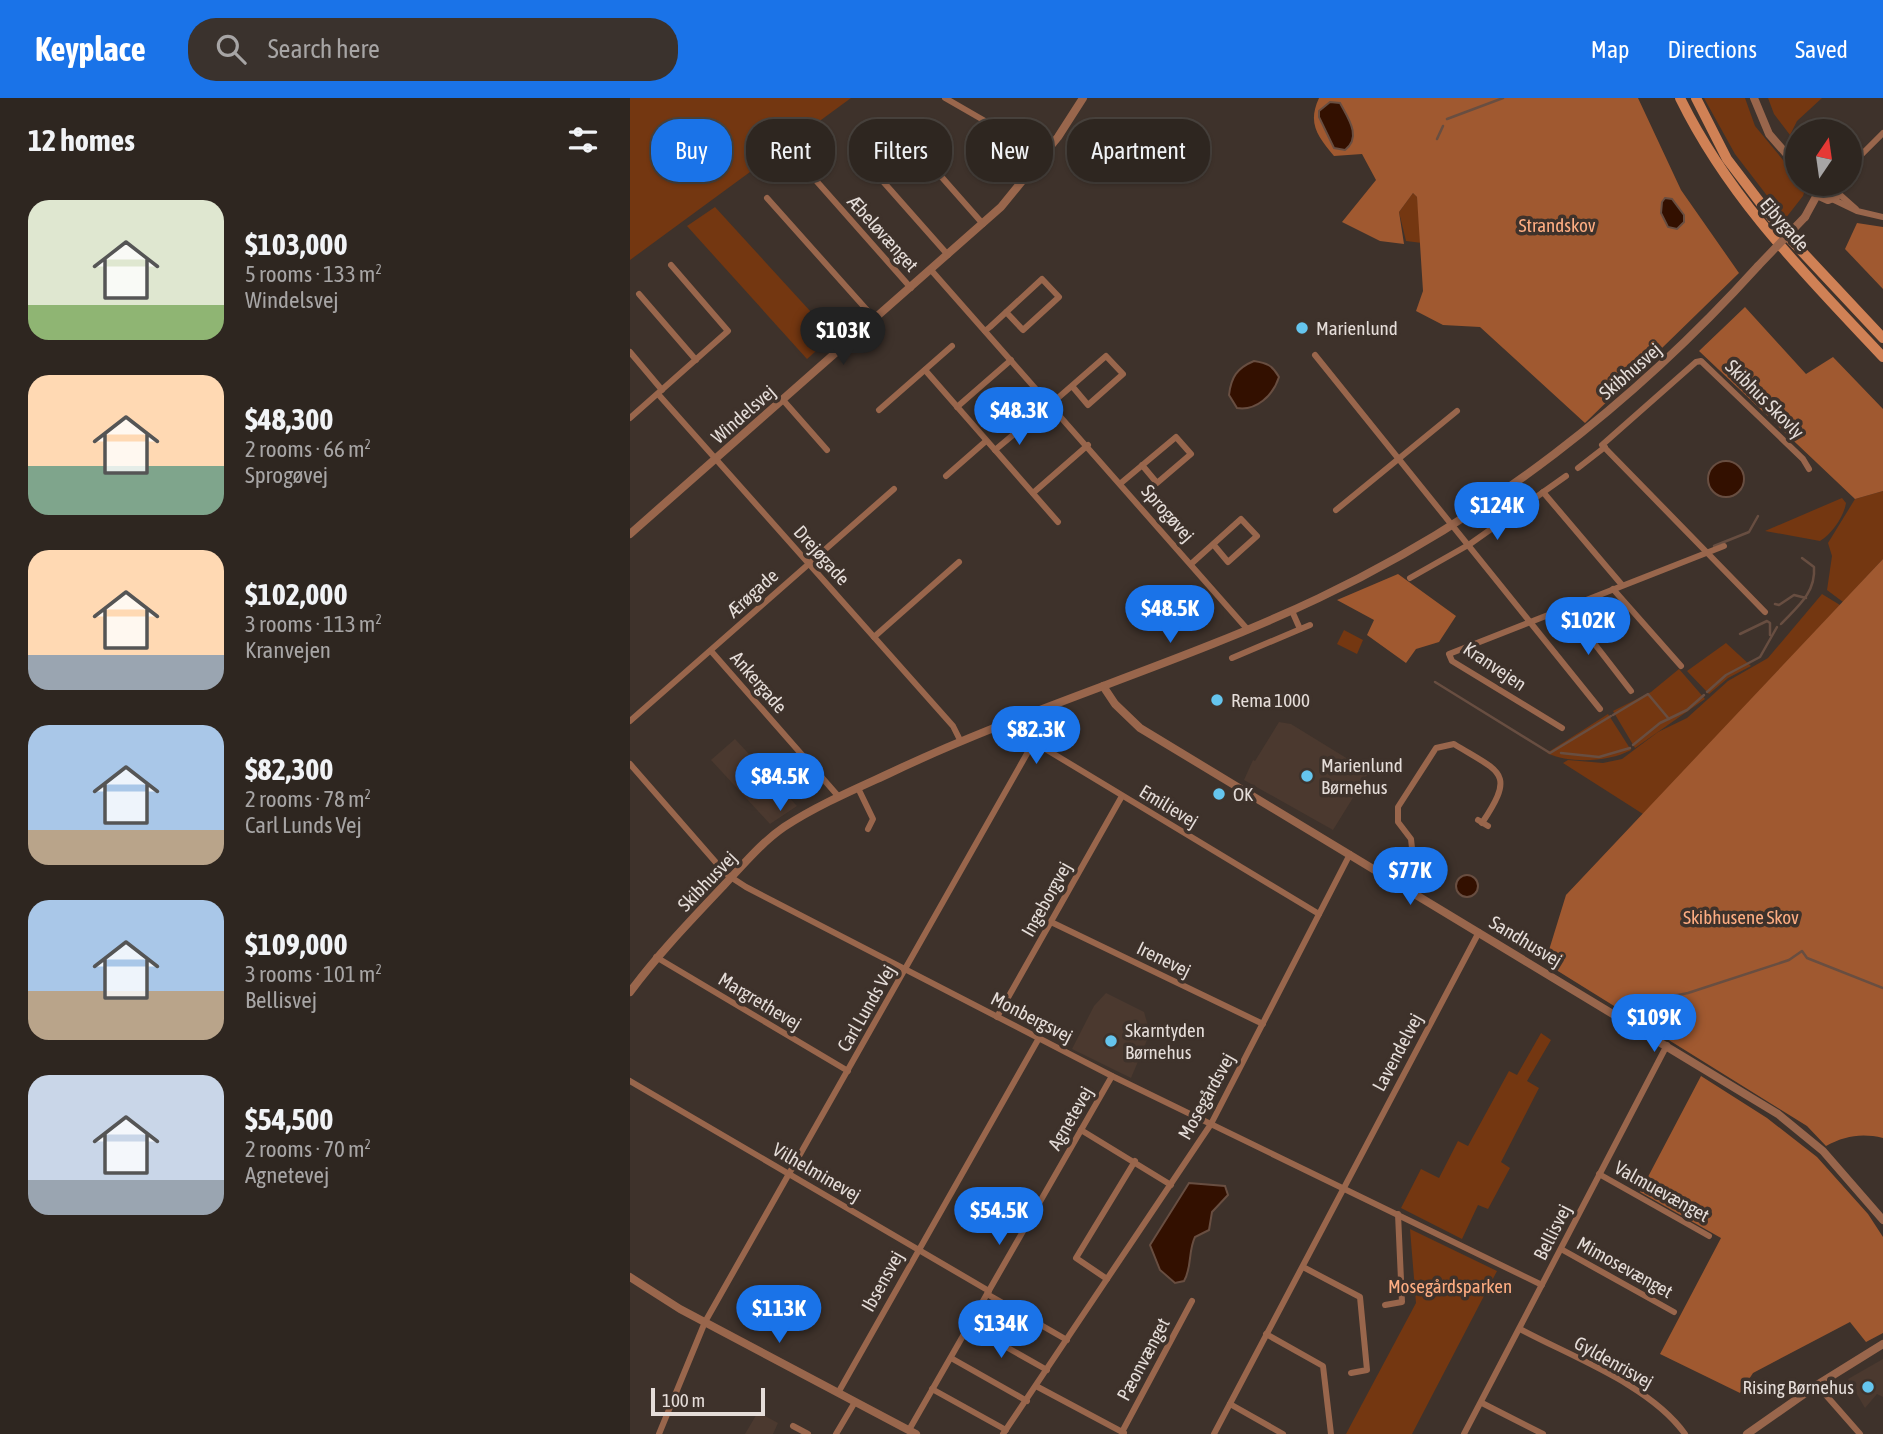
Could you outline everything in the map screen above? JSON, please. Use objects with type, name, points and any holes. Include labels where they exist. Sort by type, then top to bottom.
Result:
[{"type":"main road","name":"Ejbygade","points":[[1680,98],[1710,154],[1754,217],[1883,357]]},
{"type":"main road","name":"Ejbygade","points":[[1696,98],[1727,159],[1778,226],[1883,338]]},
{"type":"street","points":[[945,98],[983,119]]},
{"type":"street","name":"Windelsvej","points":[[1053,140],[1083,98]]},
{"type":"street","points":[[1754,98],[1769,134],[1785,152]]},
{"type":"street","points":[[1862,155],[1883,133]]},
{"type":"street","name":"Æbeløvænget","points":[[817,182],[911,288]]},
{"type":"street","points":[[883,182],[948,255]]},
{"type":"street","points":[[946,182],[983,224]]},
{"type":"street","name":"Windelsvej","points":[[630,534],[983,224],[1022,182]]},
{"type":"street","name":"Skibhusvej","points":[[630,992],[656,957],[781,829],[839,797],[960,740],[1292,611],[1383,567],[1454,525],[1593,425],[1684,345],[1821,196]]},
{"type":"street","points":[[1837,196],[1857,211],[1883,217]]},
{"type":"street","points":[[767,198],[875,319]]},
{"type":"street","points":[[630,418],[728,331],[671,265]]},
{"type":"street","name":"Sprogøvej","points":[[931,270],[1088,445],[1248,630]]},
{"type":"street","points":[[985,331],[1042,279],[1059,298],[1023,330],[1006,312]]},
{"type":"street","points":[[639,294],[696,360]]},
{"type":"street","points":[[879,410],[952,346]]},
{"type":"street","name":"Drejøgade","points":[[630,352],[716,458],[953,726],[960,740]]},
{"type":"street","points":[[1315,355],[1470,544],[1600,709]]},
{"type":"street","points":[[1051,404],[1106,356],[1123,374],[1088,405],[1072,386]]},
{"type":"street","points":[[957,407],[1011,360]]},
{"type":"street","name":"Skibhus Skovly","points":[[1578,468],[1605,447],[1602,445],[1696,362],[1701,361],[1803,459],[1809,469]]},
{"type":"street","points":[[925,370],[1058,522]]},
{"type":"street","points":[[783,400],[827,450]]},
{"type":"street","points":[[1336,510],[1457,411]]},
{"type":"street","points":[[995,450],[1026,424]]},
{"type":"street","name":"Sprogøvej","points":[[1121,483],[1142,465],[1176,436],[1191,454],[1157,483],[1142,465]]},
{"type":"street","points":[[946,476],[986,441]]},
{"type":"street","points":[[1033,493],[1088,445]]},
{"type":"street","points":[[1605,447],[1765,612]]},
{"type":"street","points":[[1410,578],[1470,544],[1566,476]]},
{"type":"street","name":"Ærøgade","points":[[630,721],[894,489]]},
{"type":"street","points":[[1543,492],[1622,585]]},
{"type":"street","name":"Sprogøvej","points":[[1191,564],[1213,544],[1241,519],[1256,536],[1228,562],[1213,544]]},
{"type":"street","name":"Kranvejen","points":[[1562,728],[1452,661],[1449,654],[1724,546]]},
{"type":"street","points":[[874,637],[959,562]]},
{"type":"street","points":[[1613,589],[1681,666]]},
{"type":"street","points":[[1566,607],[1631,691]]},
{"type":"street","points":[[1292,611],[1300,629]]},
{"type":"street","points":[[1232,658],[1310,625]]},
{"type":"street","name":"Ankergade","points":[[710,651],[839,797]]},
{"type":"street","name":"Sandhusvej","points":[[1103,685],[1115,704],[1140,728],[1667,1044],[1799,1130],[1846,1174],[1883,1220]]},
{"type":"street","name":"Carl Lunds Vej","points":[[659,1434],[705,1322],[1033,743],[1048,715],[1049,707]]},
{"type":"street","name":"Emilievej","points":[[1004,724],[1319,914]]},
{"type":"street","points":[[1395,881],[1412,848],[1411,839],[1398,822],[1398,807],[1436,748],[1454,744],[1497,772],[1502,780],[1500,796],[1483,823]]},
{"type":"street","points":[[630,764],[731,878]]},
{"type":"street","points":[[858,788],[873,819],[868,829]]},
{"type":"street","name":"Ingeborgvej","points":[[998,1017],[1122,796]]},
{"type":"street","name":"Mosegårdsvej","points":[[932,1390],[1005,1432],[1211,1124],[1350,854]]},
{"type":"street","name":"Monbergsvej","points":[[731,878],[1112,1076],[1542,1285]]},
{"type":"street","name":"Irenevej","points":[[1051,922],[1263,1024]]},
{"type":"street","name":"Lavendelvej","points":[[1214,1434],[1479,932]]},
{"type":"street","name":"Margrethevej","points":[[656,957],[848,1071]]},
{"type":"street","name":"Ibsensvej","points":[[838,1393],[1039,1038]]},
{"type":"street","name":"Bellisvej","points":[[1464,1434],[1667,1044]]},
{"type":"street","name":"Agnetevej","points":[[912,1432],[932,1390],[1112,1076]]},
{"type":"street","name":"Vilhelminevej","points":[[630,1081],[988,1292]]},
{"type":"street","points":[[1081,1130],[1171,1185]]},
{"type":"street","points":[[1107,1279],[1076,1258],[1135,1161]]},
{"type":"street","name":"Valmuevænget","points":[[1599,1174],[1709,1236]]},
{"type":"street","points":[[1385,1306],[1402,1302],[1398,1214]]},
{"type":"street","name":"Mimosevænget","points":[[1561,1249],[1674,1312]]},
{"type":"street","points":[[1303,1267],[1360,1297],[1367,1370],[1352,1373]]},
{"type":"street","points":[[630,1277],[705,1322],[912,1432]]},
{"type":"street","points":[[988,1292],[1067,1340]]},
{"type":"street","name":"Pæonvænget","points":[[1124,1433],[1192,1301]]},
{"type":"street","points":[[969,1326],[1047,1370]]},
{"type":"street","name":"Gyldenrisvej","points":[[1520,1329],[1640,1392],[1662,1409],[1685,1434]]},
{"type":"street","points":[[1266,1334],[1323,1366],[1331,1434]]},
{"type":"street","points":[[1747,1434],[1816,1385],[1883,1344]]},
{"type":"street","points":[[951,1358],[1027,1401]]},
{"type":"street","points":[[1816,1385],[1860,1434]]},
{"type":"street","points":[[1036,1386],[1124,1433]]},
{"type":"street","points":[[835,1434],[855,1402]]},
{"type":"street","points":[[1482,1403],[1543,1434]]},
{"type":"street","points":[[1230,1404],[1283,1434]]},
{"type":"street","points":[[793,1426],[807,1434]]},
{"type":"shaded area","points":[[1330,102],[1340,103],[1352,127],[1353,139],[1345,150],[1334,148],[1319,117],[1319,111]]},
{"type":"shaded area","points":[[1665,198],[1672,199],[1684,215],[1684,222],[1677,229],[1668,227],[1661,213]]},
{"type":"shaded area","points":[[1254,361],[1269,365],[1279,377],[1273,390],[1263,401],[1251,407],[1237,408],[1229,395],[1231,383],[1239,370]]},
{"type":"shaded area","points":[[1726,461],[1738,467],[1744,479],[1738,491],[1726,497],[1714,491],[1708,479],[1714,467]]},
{"type":"shaded area","name":"Marienlund Børnehus","points":[[1279,722],[1291,724],[1369,772],[1333,830],[1244,780],[1253,760],[1255,761]]},
{"type":"shaded area","points":[[735,739],[797,806],[770,824],[711,760]]},
{"type":"shaded area","points":[[1467,875],[1475,878],[1478,886],[1475,894],[1467,897],[1459,894],[1456,886],[1459,878]]},
{"type":"shaded area","name":"Skarntyden Børnehus","points":[[1106,993],[1144,1012],[1150,1033],[1131,1078],[1072,1049],[1094,1006]]},
{"type":"shaded area","points":[[1189,1183],[1225,1186],[1228,1195],[1212,1212],[1209,1230],[1195,1237],[1184,1281],[1175,1283],[1160,1270],[1150,1245]]},
{"type":"shaded area","name":"Rising Børnehus","points":[[1883,1359],[1883,1397],[1877,1394],[1865,1408],[1848,1379]]},
{"type":"shaded area","points":[[758,1412],[778,1423],[773,1434],[745,1434]]},
{"type":"green space","points":[[630,98],[851,98],[822,119],[746,119],[746,175],[630,260]]},
{"type":"green space","name":"Strandskov","points":[[1319,98],[1638,98],[1681,190],[1739,273],[1585,423],[1480,327],[1443,325],[1416,311],[1423,291],[1417,197],[1413,193],[1399,212],[1404,244],[1380,241],[1342,222],[1376,180],[1362,154],[1334,156],[1323,142],[1314,123]]},
{"type":"green space","points":[[1704,98],[1745,98],[1755,126],[1785,162],[1785,196],[1803,196],[1785,219],[1735,154]]},
{"type":"green space","points":[[1768,98],[1822,98],[1799,119],[1785,119],[1785,128],[1774,114]]},
{"type":"green space","points":[[1413,193],[1417,197],[1422,243],[1406,241],[1399,212]]},
{"type":"green space","points":[[715,207],[833,336],[807,359],[687,226]]},
{"type":"green space","points":[[1857,223],[1883,227],[1883,289],[1845,249]]},
{"type":"green space","points":[[1745,307],[1806,374],[1833,357],[1883,409],[1883,491],[1855,499],[1699,351]]},
{"type":"green space","points":[[1883,491],[1883,559],[1843,602],[1827,590],[1832,556],[1828,543],[1855,499]]},
{"type":"green space","points":[[1842,498],[1846,503],[1840,519],[1820,541],[1765,531]]},
{"type":"green space","name":"Skibhusene Skov","points":[[1883,559],[1883,1138],[1853,1136],[1826,1146],[1807,1126],[1545,963],[1566,895]]},
{"type":"green space","points":[[1398,574],[1456,616],[1439,642],[1416,649],[1406,663],[1367,635],[1374,620],[1337,600]]},
{"type":"green space","points":[[1822,594],[1840,605],[1643,814],[1563,763],[1568,760],[1603,763],[1622,759],[1658,732],[1687,718],[1728,681],[1768,658]]},
{"type":"green space","points":[[1344,630],[1363,640],[1357,654],[1337,644]]},
{"type":"green space","points":[[1726,643],[1751,666],[1728,678],[1709,694],[1687,671]]},
{"type":"green space","points":[[1679,669],[1705,699],[1635,748],[1613,711],[1651,692]]},
{"type":"green space","points":[[1608,714],[1631,750],[1612,757],[1589,760],[1567,759],[1547,753]]},
{"type":"green space","points":[[1541,1033],[1551,1040],[1527,1081],[1539,1088],[1501,1162],[1510,1168],[1488,1209],[1478,1205],[1462,1239],[1401,1208],[1421,1169],[1439,1178],[1458,1141],[1468,1146],[1509,1071],[1517,1075]]},
{"type":"green space","points":[[1701,1076],[1767,1118],[1817,1157],[1868,1214],[1883,1237],[1883,1333],[1866,1342],[1850,1322],[1753,1373],[1740,1393],[1660,1354],[1721,1238],[1640,1192]]},
{"type":"green space","name":"Mosegårdsparken","points":[[1410,1229],[1497,1271],[1412,1434],[1346,1434],[1416,1303]]},
{"type":"waterway","points":[[1447,119],[1503,98]]},
{"type":"waterway","points":[[1437,139],[1443,126]]},
{"type":"waterway","points":[[1714,546],[1749,532],[1758,516]]},
{"type":"waterway","points":[[1781,624],[1804,599],[1812,584],[1814,567],[1802,558]]},
{"type":"waterway","points":[[1775,604],[1779,605],[1794,595],[1806,598]]},
{"type":"waterway","points":[[1740,634],[1767,621],[1770,623],[1770,635]]},
{"type":"waterway","points":[[1707,692],[1726,675],[1760,657],[1777,627]]},
{"type":"waterway","points":[[1435,682],[1550,753],[1611,716]]},
{"type":"waterway","points":[[1613,715],[1648,694],[1669,719]]},
{"type":"waterway","points":[[1633,745],[1660,723],[1687,710],[1704,695]]},
{"type":"waterway","points":[[1561,753],[1599,757],[1630,748]]},
{"type":"waterway","points":[[1648,1001],[1688,993],[1789,960],[1802,951],[1807,958],[1883,988]]},
{"type":"place","name":"Marienlund","points":[[1302,328]]},
{"type":"place","name":"Rema 1000","points":[[1217,700]]},
{"type":"place","name":"Marienlund Børnehus","points":[[1307,776]]},
{"type":"place","name":"OK","points":[[1219,794]]},
{"type":"place","name":"Skarntyden Børnehus","points":[[1111,1041]]},
{"type":"place","name":"Rising Børnehus","points":[[1868,1387]]}]
